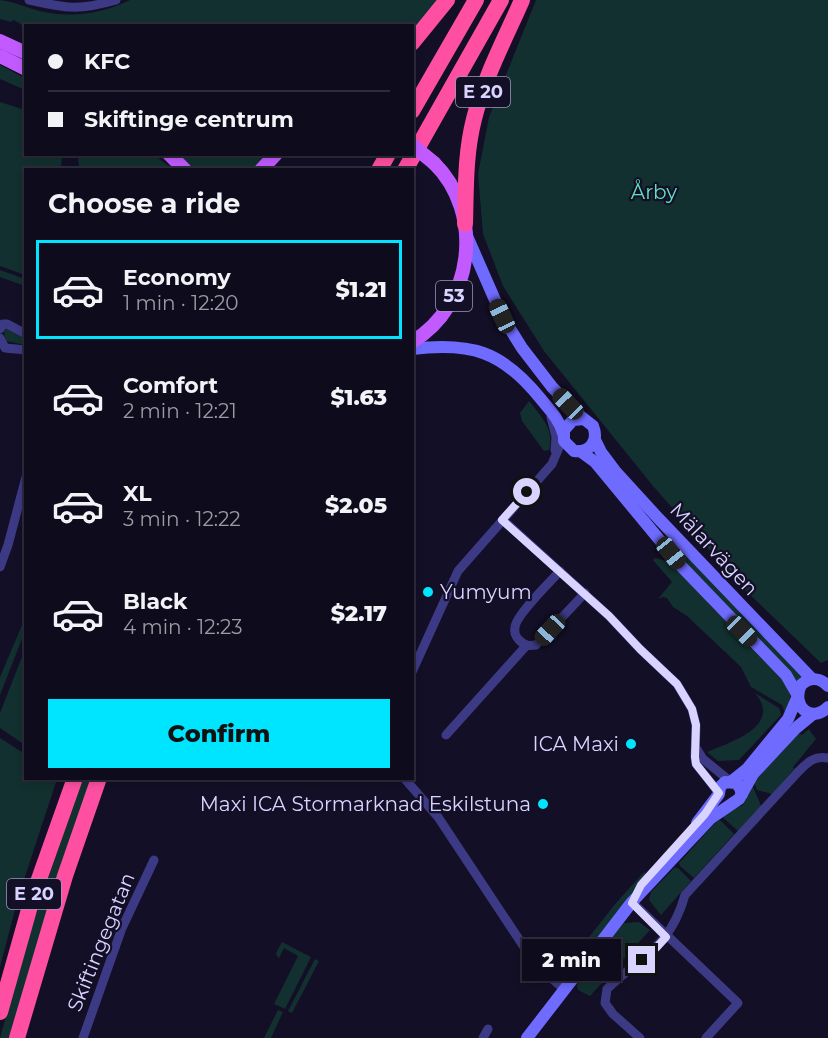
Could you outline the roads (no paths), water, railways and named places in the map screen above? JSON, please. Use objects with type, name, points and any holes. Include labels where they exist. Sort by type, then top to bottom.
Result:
[{"type":"highway","points":[[414,41],[447,0]]},
{"type":"highway","name":"E 20","points":[[414,108],[476,0]]},
{"type":"highway","name":"E 20","points":[[414,154],[501,0]]},
{"type":"highway","name":"E 20","points":[[466,230],[467,156],[474,120],[492,69],[522,0]]},
{"type":"highway","name":"E 20","points":[[0,1011],[32,899],[74,780]]},
{"type":"highway","name":"E 20","points":[[17,1038],[65,876],[98,780]]},
{"type":"main road","points":[[0,41],[24,52]]},
{"type":"main road","points":[[0,56],[24,68]]},
{"type":"main road","name":"53","points":[[414,148],[434,163],[451,184],[466,230],[466,256],[462,276],[454,296],[438,320],[414,340]]},
{"type":"main road","points":[[171,156],[183,168]]},
{"type":"main road","points":[[263,168],[274,156]]},
{"type":"main road","points":[[414,349],[439,346],[465,347],[490,356],[512,368],[530,386],[558,420],[567,446],[578,451],[590,447],[595,440],[594,429],[552,387],[502,316],[466,230]]},
{"type":"main road","points":[[563,435],[570,421],[584,419]]},
{"type":"main road","name":"Mälarvägen","points":[[595,440],[609,464],[658,519],[822,680]]},
{"type":"main road","name":"Mälarvägen","points":[[578,451],[595,462],[681,567],[786,675],[803,710],[823,712]]},
{"type":"main road","points":[[632,903],[641,885],[705,814],[719,794],[721,785],[731,781],[747,769],[788,719],[803,683],[822,680]]},
{"type":"main road","points":[[527,1038],[632,903],[711,818],[737,799],[753,774],[796,728],[823,712]]},
{"type":"main road","points":[[731,781],[738,784],[737,799]]},
{"type":"main road","points":[[719,794],[723,801],[737,799]]},
{"type":"street","points":[[28,0],[70,9],[92,7],[116,0]]},
{"type":"street","points":[[0,329],[3,324],[7,324],[24,332]]},
{"type":"street","points":[[0,338],[5,348],[24,350]]},
{"type":"street","points":[[550,410],[556,437],[552,464]]},
{"type":"street","points":[[552,464],[563,435]]},
{"type":"street","points":[[414,668],[458,571],[552,464],[578,451]]},
{"type":"street","points":[[0,567],[24,485]]},
{"type":"street","points":[[502,520],[585,594],[677,684],[692,709],[696,725],[696,764],[719,794]]},
{"type":"street","points":[[526,646],[515,634],[515,624],[560,571]]},
{"type":"street","points":[[446,735],[526,646],[536,645],[585,594]]},
{"type":"street","points":[[696,748],[704,759],[731,781]]},
{"type":"street","points":[[640,1038],[605,1003],[605,995],[614,982],[666,937],[677,919],[685,895],[809,761],[816,758],[828,758]]},
{"type":"street","points":[[406,780],[438,817],[530,956],[564,989]]},
{"type":"street","name":"Skiftingegatan","points":[[83,1038],[122,928],[154,860]]},
{"type":"street","points":[[632,903],[738,1003],[706,1038]]},
{"type":"place","name":"Yumyum","points":[[428,592]]},
{"type":"place","name":"ICA Maxi","points":[[631,744]]},
{"type":"place","name":"Maxi ICA Stormarknad Eskilstuna","points":[[543,804]]},
{"type":"park label","name":"Årby","points":[[654,192]]}]
